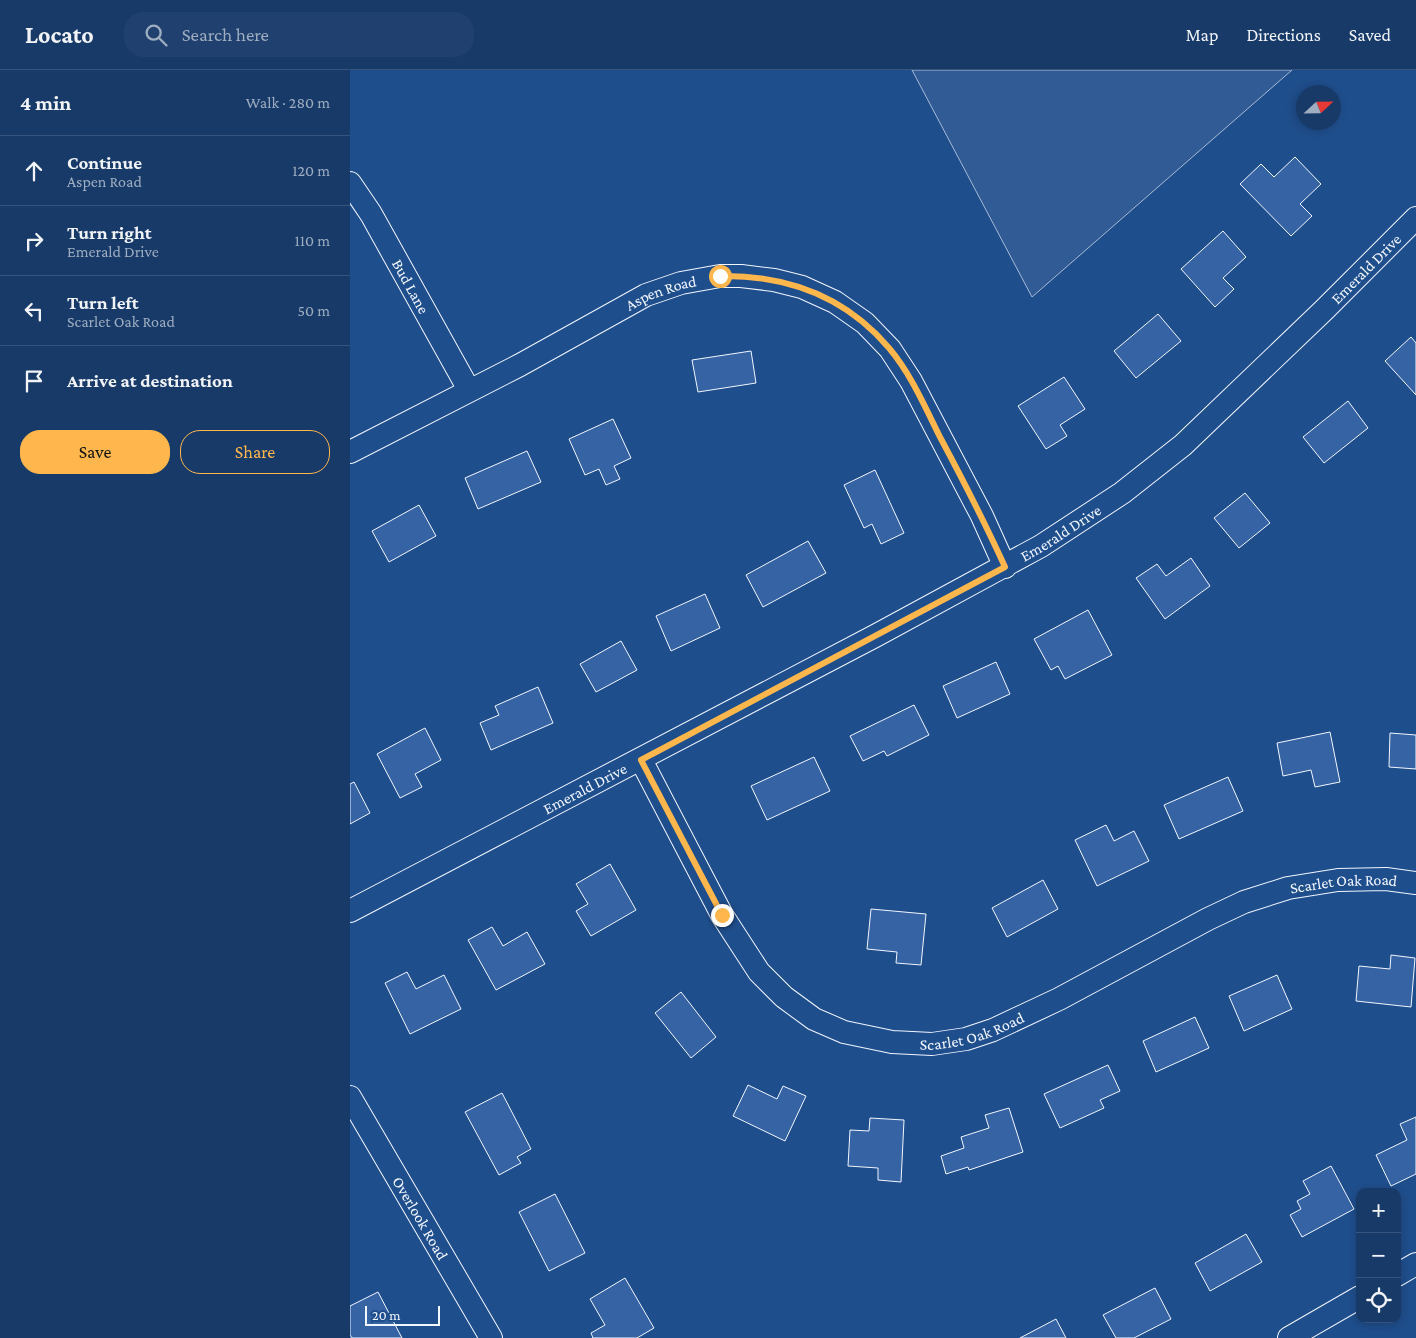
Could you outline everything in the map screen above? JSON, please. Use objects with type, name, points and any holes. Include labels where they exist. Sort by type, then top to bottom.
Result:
[{"type":"street","name":"Bud Lane","points":[[350,183],[371,214],[468,390]]},
{"type":"street","name":"Emerald Drive","points":[[350,911],[641,760],[1005,567],[1041,546],[1122,493],[1183,445],[1324,310],[1416,218]]},
{"type":"street","name":"Aspen Road","points":[[350,452],[468,390],[520,366],[646,295],[681,283],[720,276],[741,276],[774,280],[802,287],[836,302],[865,323],[890,349],[911,381],[982,516],[1005,567]]},
{"type":"street","name":"Scarlet Oak Road","points":[[641,760],[722,915],[759,972],[784,997],[814,1019],[844,1032],[892,1042],[941,1042],[966,1039],[993,1030],[1059,999],[1208,919],[1244,902],[1288,888],[1338,880],[1386,879],[1416,883]]},
{"type":"street","name":"Overlook Road","points":[[350,1097],[491,1338]]},
{"type":"street","points":[[1401,1273],[1416,1264]]},
{"type":"street","points":[[1289,1338],[1356,1299]]},
{"type":"shaded area","points":[[912,70],[1292,70],[1032,297]]},
{"type":"building","points":[[1295,157],[1321,184],[1300,204],[1312,216],[1291,236],[1240,184],[1261,164],[1274,177]]},
{"type":"building","points":[[1223,231],[1246,257],[1223,278],[1234,289],[1215,307],[1181,269]]},
{"type":"building","points":[[1158,314],[1181,341],[1136,378],[1114,351]]},
{"type":"building","points":[[1411,337],[1416,343],[1416,395],[1385,361]]},
{"type":"building","points":[[751,351],[756,383],[698,392],[692,360]]},
{"type":"building","points":[[1064,377],[1085,409],[1060,425],[1067,436],[1046,449],[1018,406]]},
{"type":"building","points":[[1348,401],[1368,428],[1324,463],[1303,437]]},
{"type":"building","points":[[613,419],[631,458],[614,466],[620,479],[606,485],[599,469],[585,475],[569,439]]},
{"type":"building","points":[[527,451],[541,482],[478,509],[465,478]]},
{"type":"building","points":[[875,470],[904,533],[881,544],[872,524],[864,528],[844,485]]},
{"type":"building","points":[[1245,493],[1270,523],[1239,548],[1214,518]]},
{"type":"building","points":[[419,505],[436,536],[389,562],[372,531]]},
{"type":"building","points":[[808,541],[826,573],[763,607],[746,575]]},
{"type":"building","points":[[1191,558],[1210,586],[1165,619],[1136,578],[1157,564],[1166,576]]},
{"type":"building","points":[[705,594],[720,628],[671,651],[656,616]]},
{"type":"building","points":[[1088,610],[1112,655],[1065,679],[1058,666],[1051,670],[1034,639]]},
{"type":"building","points":[[621,641],[637,670],[596,692],[580,664]]},
{"type":"building","points":[[996,662],[1010,694],[957,718],[943,686]]},
{"type":"building","points":[[538,687],[553,723],[491,750],[480,723],[499,715],[495,706]]},
{"type":"building","points":[[914,705],[929,735],[887,756],[884,751],[863,761],[850,736]]},
{"type":"building","points":[[425,728],[441,760],[415,774],[422,787],[400,798],[377,754]]},
{"type":"building","points":[[1330,732],[1340,782],[1315,787],[1311,770],[1283,776],[1277,743]]},
{"type":"building","points":[[1390,733],[1416,735],[1416,769],[1389,767]]},
{"type":"building","points":[[814,757],[830,791],[767,820],[751,786]]},
{"type":"building","points":[[1228,777],[1243,811],[1179,839],[1164,805]]},
{"type":"building","points":[[354,782],[370,813],[350,824],[350,784]]},
{"type":"building","points":[[1106,825],[1114,841],[1134,831],[1149,861],[1097,886],[1075,840]]},
{"type":"building","points":[[610,864],[636,910],[591,936],[576,911],[588,904],[576,884]]},
{"type":"building","points":[[1043,880],[1058,909],[1007,937],[992,908]]},
{"type":"building","points":[[871,909],[926,914],[921,965],[896,963],[897,952],[867,949]]},
{"type":"building","points":[[492,927],[503,946],[527,932],[545,964],[496,990],[468,940]]},
{"type":"building","points":[[1391,955],[1415,958],[1411,1007],[1356,1001],[1359,966],[1390,969]]},
{"type":"building","points":[[407,972],[416,989],[444,975],[461,1009],[410,1034],[385,983]]},
{"type":"building","points":[[1277,975],[1292,1009],[1244,1031],[1229,996]]},
{"type":"building","points":[[681,992],[716,1037],[691,1058],[655,1013]]},
{"type":"building","points":[[1195,1017],[1209,1048],[1156,1072],[1143,1041]]},
{"type":"building","points":[[1108,1065],[1120,1091],[1100,1100],[1104,1108],[1060,1128],[1044,1094]]},
{"type":"building","points":[[748,1085],[777,1099],[783,1086],[806,1096],[785,1141],[733,1116]]},
{"type":"building","points":[[502,1093],[531,1149],[517,1157],[521,1163],[499,1175],[465,1112]]},
{"type":"building","points":[[1009,1108],[1023,1152],[969,1170],[968,1167],[946,1174],[941,1156],[964,1148],[961,1137],[989,1128],[985,1115]]},
{"type":"building","points":[[1416,1117],[1416,1174],[1391,1186],[1376,1155],[1407,1140],[1400,1124]]},
{"type":"building","points":[[870,1118],[904,1120],[901,1182],[878,1180],[878,1168],[848,1166],[850,1130],[869,1131]]},
{"type":"building","points":[[1331,1166],[1354,1209],[1302,1237],[1290,1215],[1301,1209],[1297,1201],[1310,1194],[1303,1181]]},
{"type":"building","points":[[555,1194],[585,1253],[549,1271],[519,1212]]},
{"type":"building","points":[[1246,1234],[1262,1262],[1210,1291],[1195,1263]]},
{"type":"building","points":[[625,1278],[654,1328],[637,1338],[593,1338],[591,1333],[605,1325],[590,1299]]},
{"type":"building","points":[[1155,1288],[1171,1319],[1134,1338],[1116,1338],[1103,1315]]},
{"type":"building","points":[[378,1292],[402,1338],[352,1338],[350,1335],[350,1306]]},
{"type":"building","points":[[1056,1319],[1066,1338],[1020,1338]]},
{"type":"route","points":[[720,276],[741,276],[774,280],[802,287],[836,302],[865,323],[890,349],[911,381],[982,516],[1005,567],[641,760],[722,915]]}]
